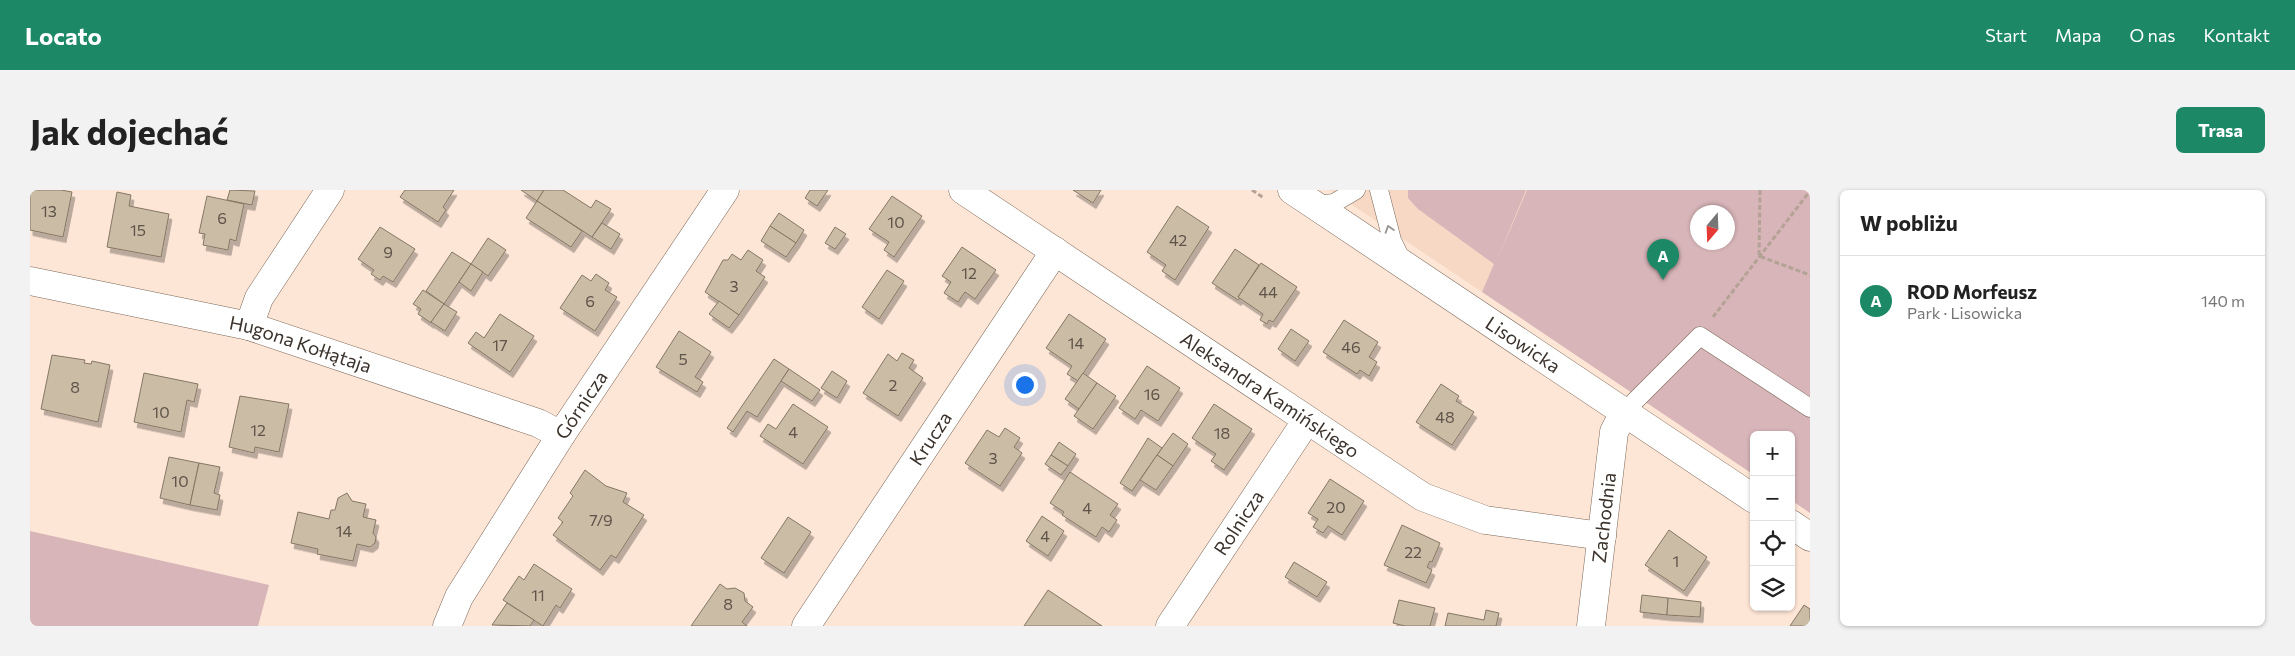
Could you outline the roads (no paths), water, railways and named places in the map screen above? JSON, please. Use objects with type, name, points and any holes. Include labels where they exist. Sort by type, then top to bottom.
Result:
[{"type":"street","points":[[249,326],[259,298],[330,190]]},
{"type":"street","name":"Górnicza","points":[[447,626],[459,597],[561,435],[726,190]]},
{"type":"street","name":"Aleksandra Kamińskiego","points":[[963,190],[1423,497],[1485,520],[1602,536]]},
{"type":"street","name":"Lisowicka","points":[[1304,197],[1750,496]]},
{"type":"street","name":"Krucza","points":[[806,626],[1055,252]]},
{"type":"street","name":"Hugona Kołłątaja","points":[[30,280],[249,326],[538,423],[561,435]]},
{"type":"street","name":"Zachodnia","points":[[1591,626],[1614,432],[1624,412]]},
{"type":"street","name":"Rolnicza","points":[[1170,626],[1307,420]]},
{"type":"street","points":[[1795,527],[1810,537]]},
{"type":"lane","points":[[1304,197],[1334,203],[1356,190]]},
{"type":"lane","points":[[1379,190],[1392,240],[1405,266]]},
{"type":"lane","points":[[1624,412],[1700,336],[1810,408]]},
{"type":"place","name":"ROD Morfeusz","points":[[1663,280]]}]
